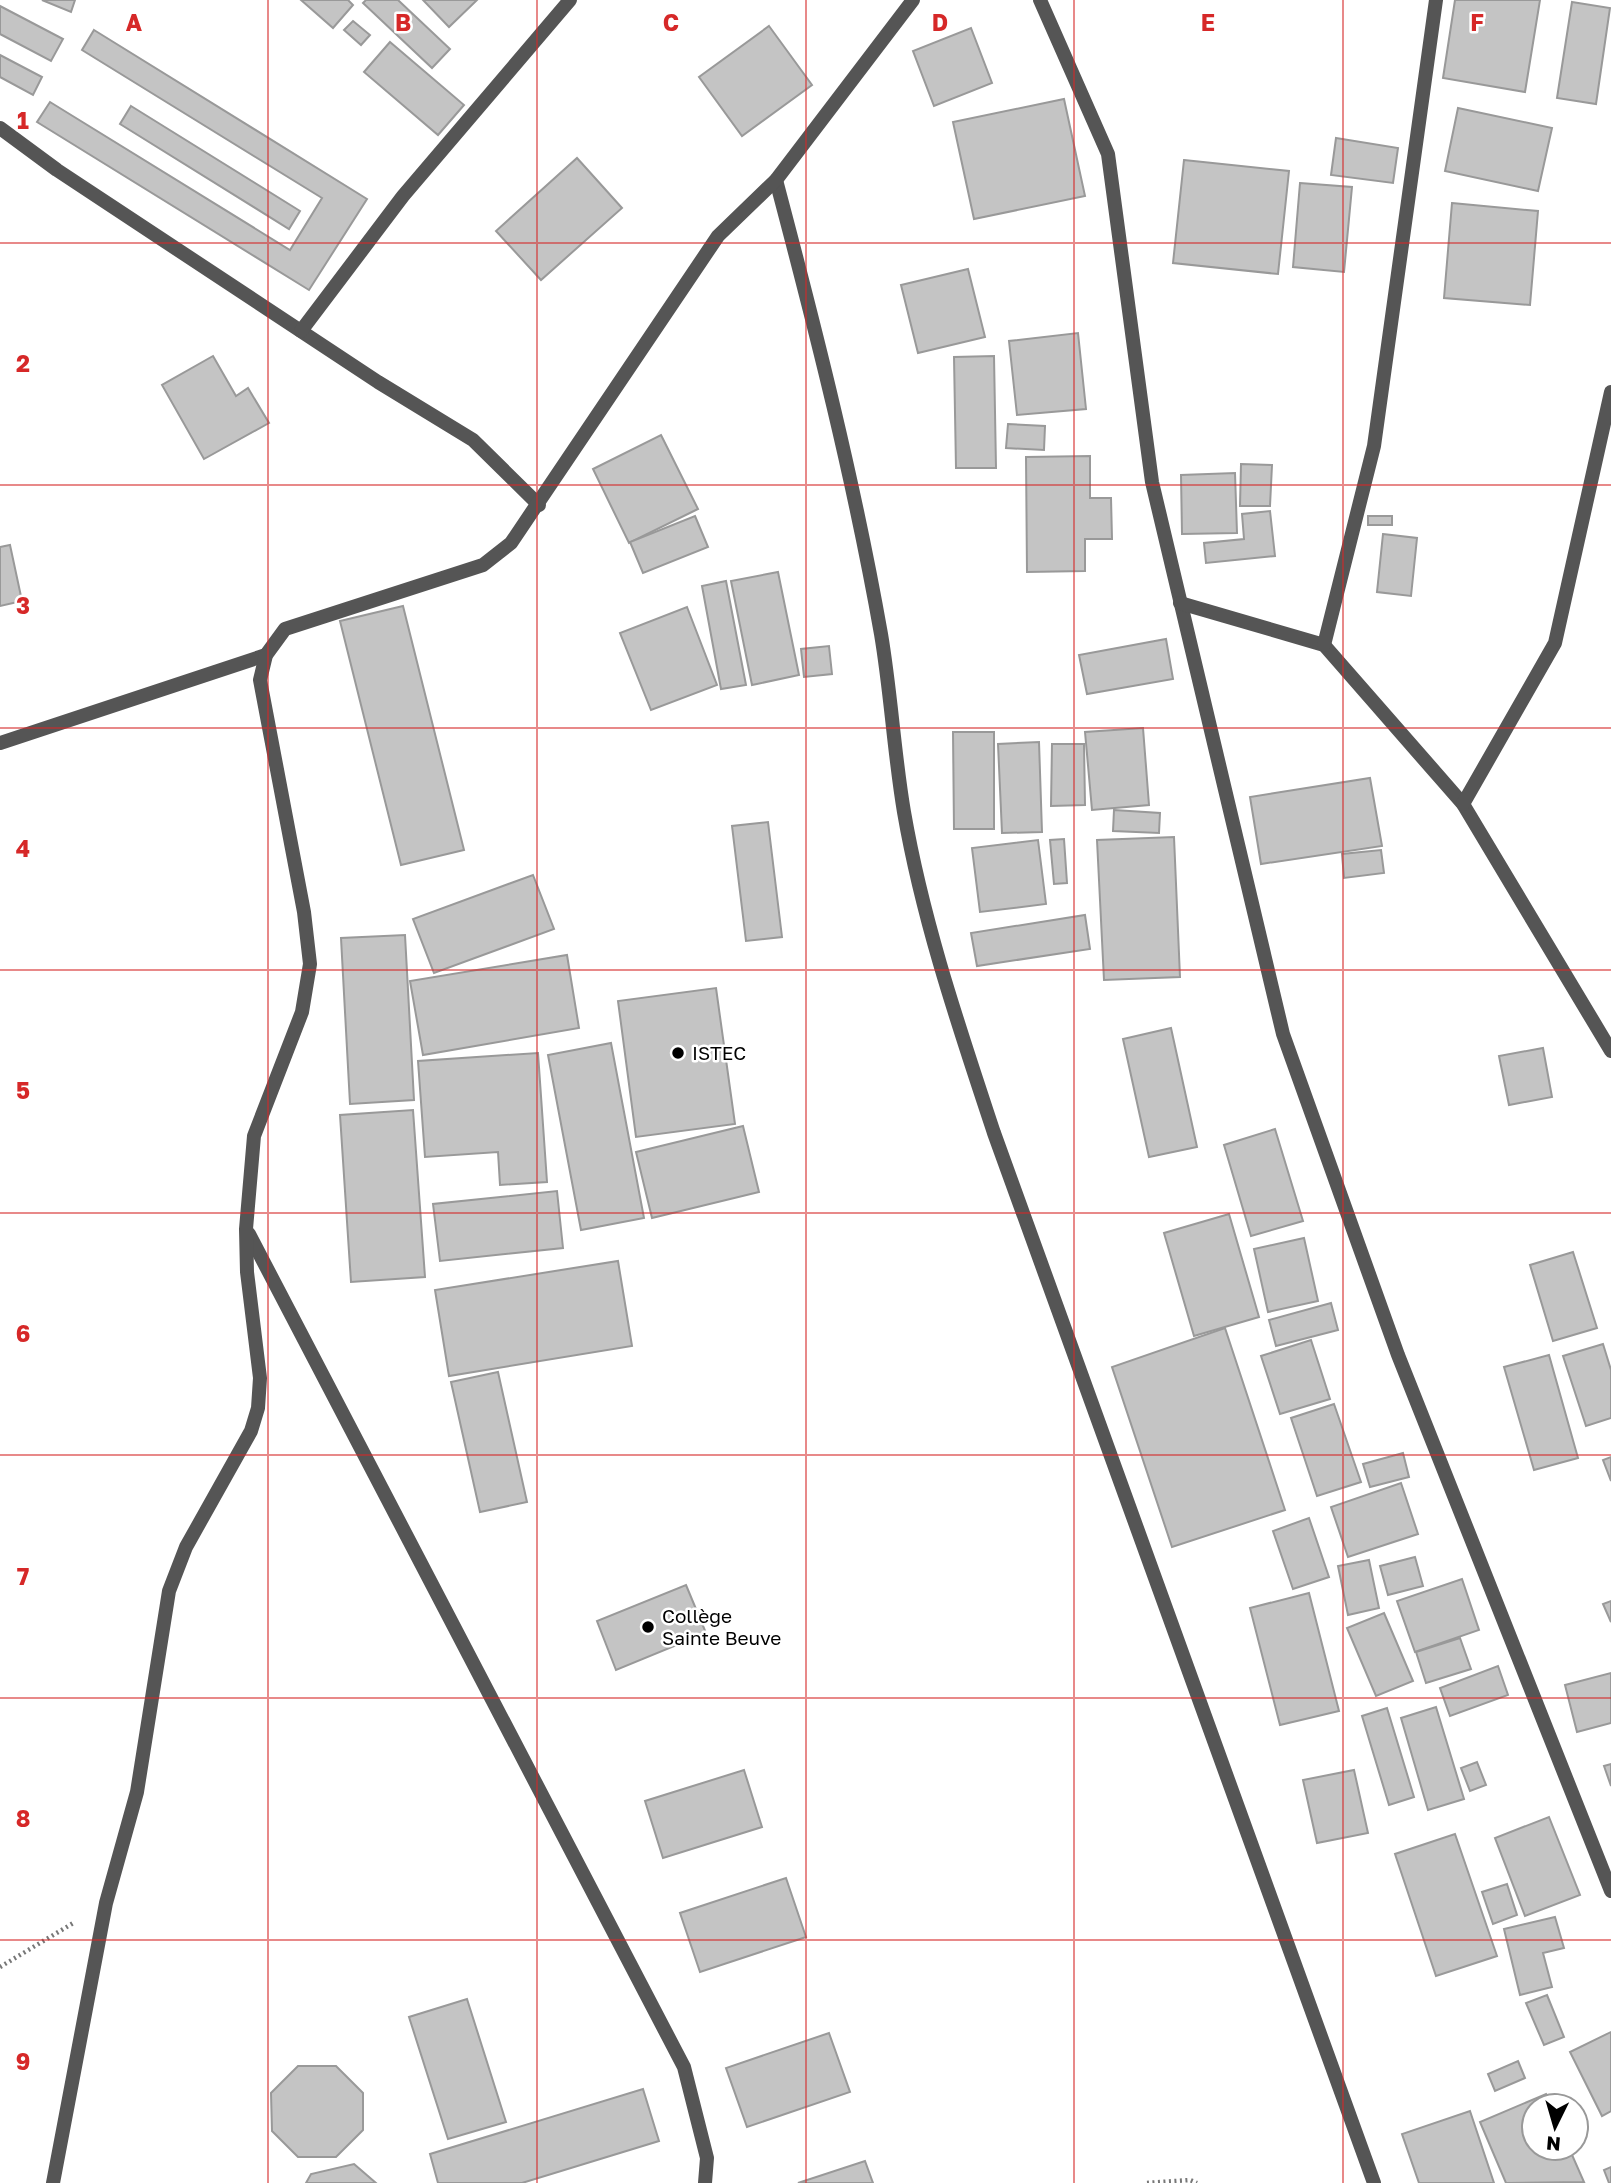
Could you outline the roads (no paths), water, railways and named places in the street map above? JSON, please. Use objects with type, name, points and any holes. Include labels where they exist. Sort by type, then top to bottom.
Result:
[{"type":"street","points":[[302,331],[403,196],[570,0]]},
{"type":"street","points":[[53,2183],[106,1903],[137,1792],[169,1591],[186,1547],[251,1431],[258,1408],[260,1378],[247,1272],[246,1229],[254,1136],[302,1012],[310,964],[304,912],[260,680],[266,655],[285,629],[483,565],[511,543],[718,236],[776,180],[913,0]]},
{"type":"street","points":[[1040,0],[1108,153],[1152,482],[1283,1034],[1398,1355],[1611,1891]]},
{"type":"street","points":[[1324,645],[1374,446],[1436,0]]},
{"type":"street","points":[[0,128],[57,170],[472,440],[539,505]]},
{"type":"street","points":[[776,180],[833,393],[881,636],[904,811],[922,898],[946,991],[999,1145],[1374,2183]]},
{"type":"street","points":[[1463,804],[1555,643],[1611,391]]},
{"type":"street","points":[[1180,603],[1324,645],[1463,804],[1611,1051]]},
{"type":"street","points":[[0,743],[266,655]]},
{"type":"street","points":[[246,1229],[684,2067],[707,2158],[705,2183]]},
{"type":"place","name":"ISTEC","points":[[678,1053]]},
{"type":"place","name":"Collège Sainte Beuve","points":[[648,1627]]}]
